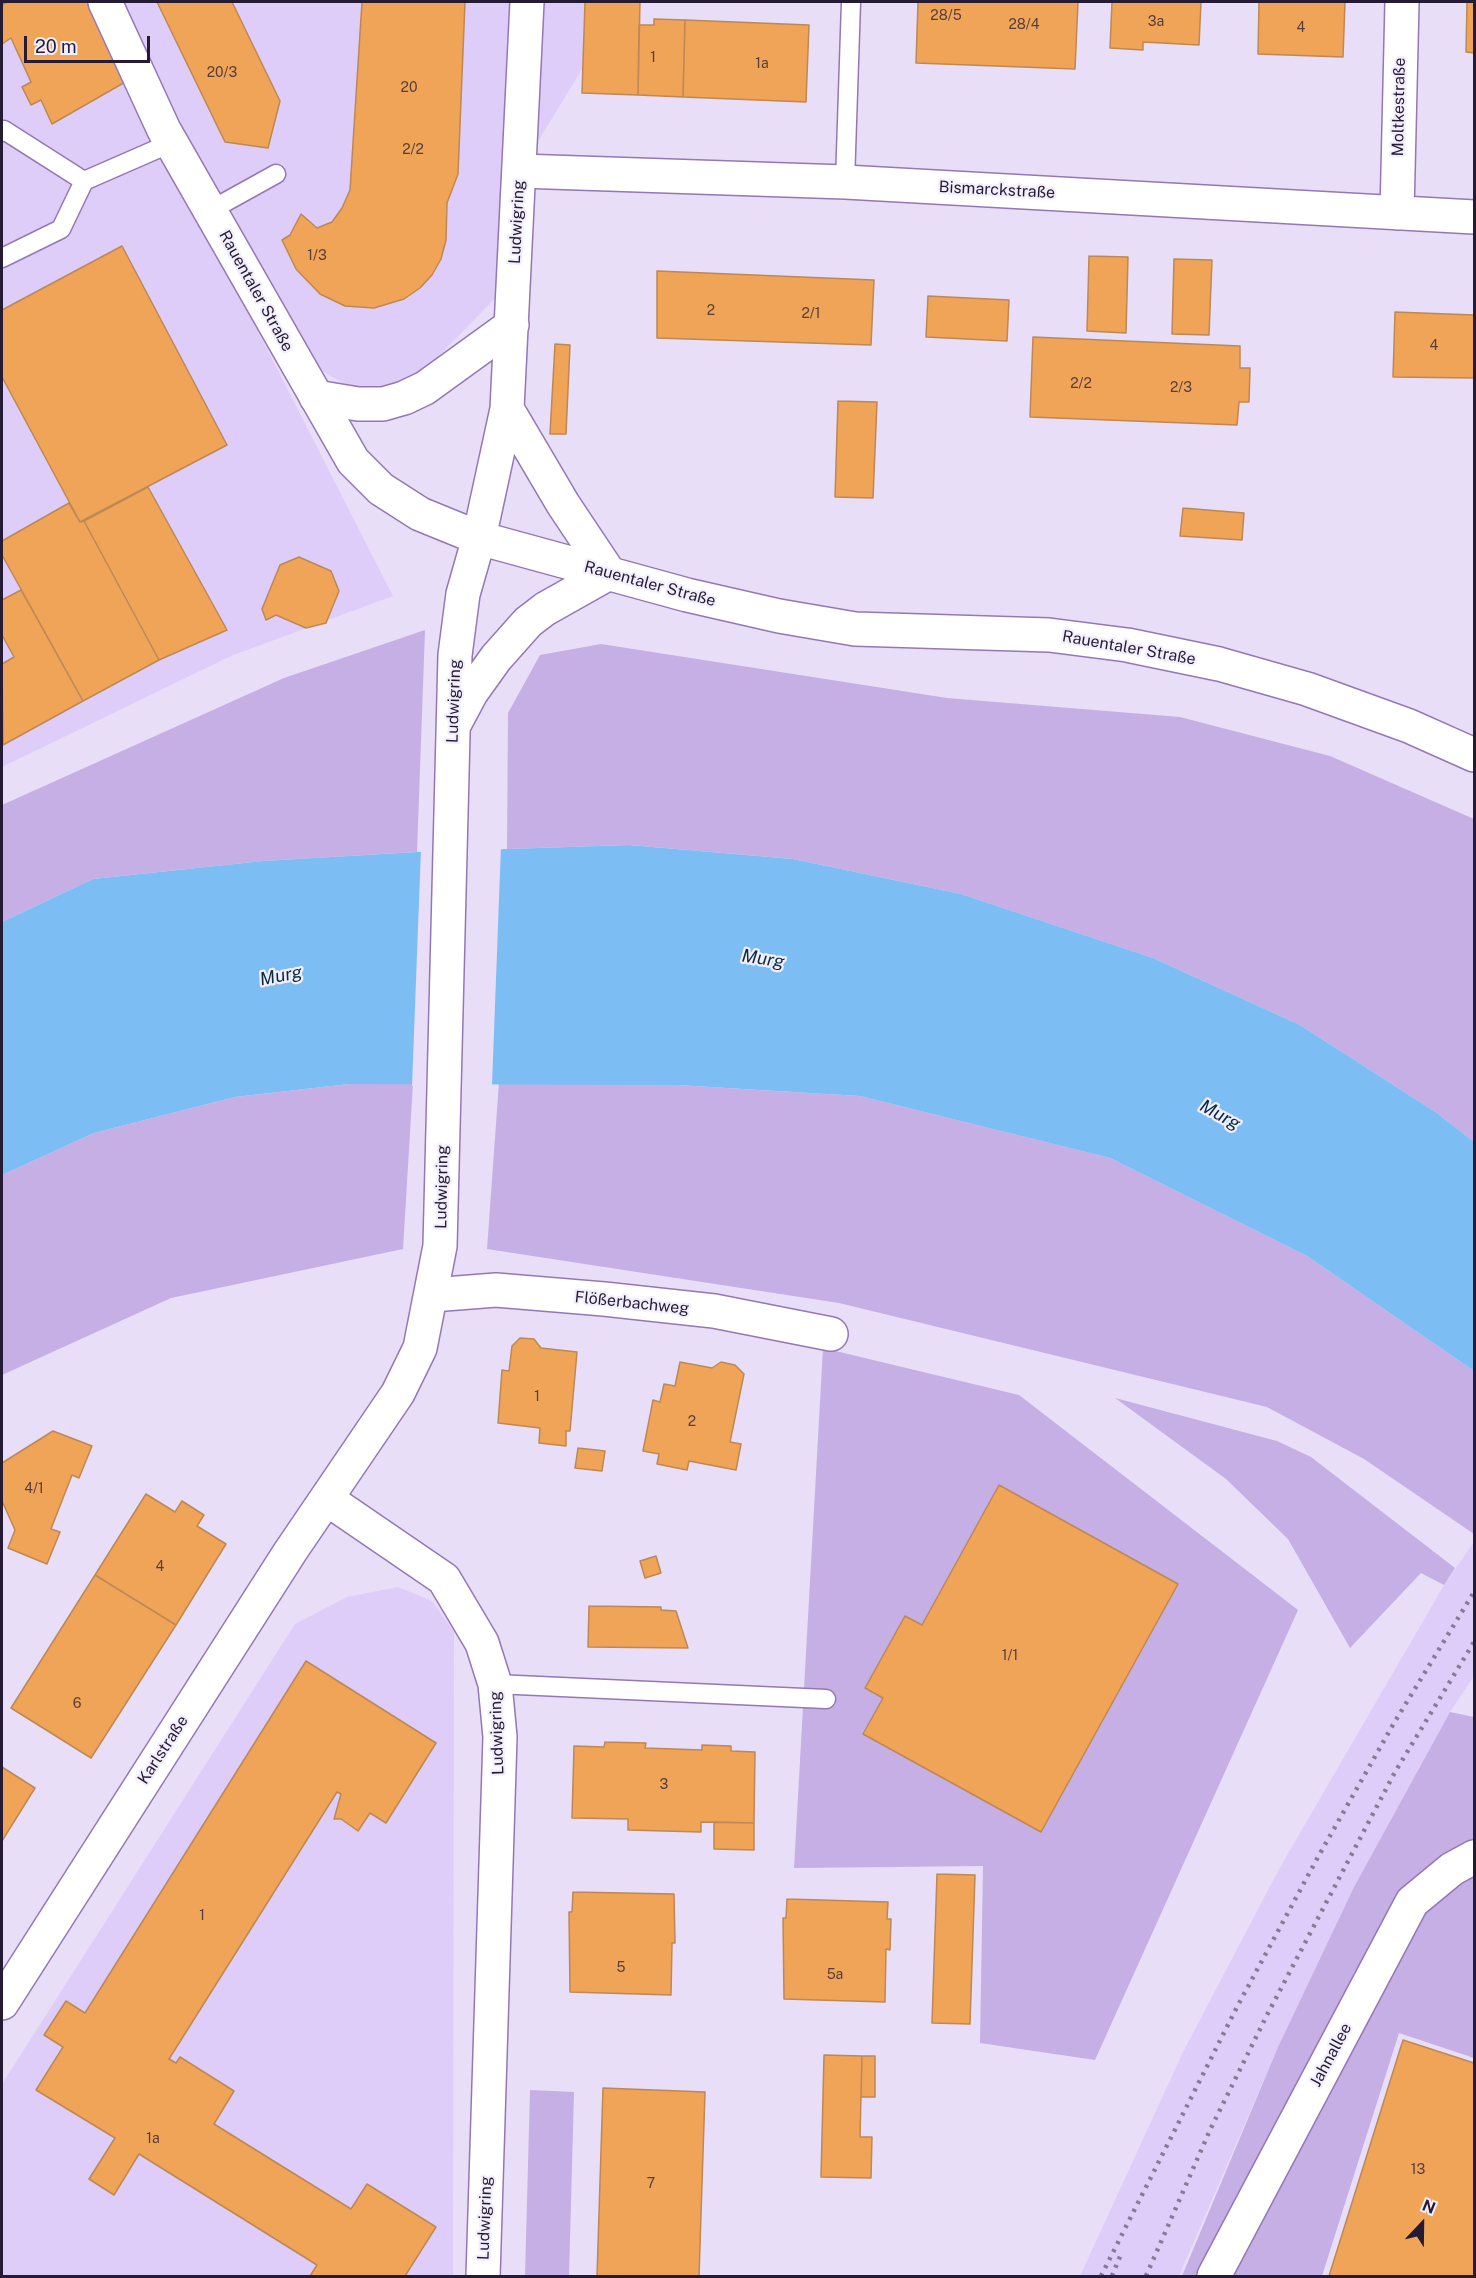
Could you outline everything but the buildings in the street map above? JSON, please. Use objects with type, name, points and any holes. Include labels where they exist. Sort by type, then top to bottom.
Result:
[{"type":"street","name":"Rauentaler Straße","points":[[105,2],[171,143],[353,461],[381,489],[420,514],[479,538],[779,616],[855,629],[1049,635],[1127,645],[1208,662],[1307,689],[1409,726],[1474,755]]},
{"type":"street","name":"Ludwigring","points":[[483,2277],[500,1737],[495,1684],[482,1643],[444,1579],[327,1499],[398,1393],[420,1348],[440,1246],[454,655],[463,594],[479,538],[507,409],[527,2]]},
{"type":"street","name":"Moltkestraße","points":[[1397,213],[1402,2]]},
{"type":"street","name":"Bismarckstraße","points":[[519,171],[845,182],[1474,217]]},
{"type":"street","points":[[316,397],[374,404],[404,398],[425,388],[512,325]]},
{"type":"street","points":[[453,728],[471,693],[496,658],[528,622],[545,609],[609,573],[563,504],[507,409]]},
{"type":"street","name":"Flößerbachweg","points":[[432,1295],[496,1290],[604,1299],[714,1311],[831,1334]]},
{"type":"street","name":"Karlstraße","points":[[2,2003],[290,1552],[327,1499]]},
{"type":"street","name":"Jahnallee","points":[[1214,2277],[1412,1902],[1452,1869],[1474,1857]]},
{"type":"lane","points":[[845,182],[851,2]]},
{"type":"lane","points":[[2,132],[4,130],[84,181]]},
{"type":"lane","points":[[2,258],[60,229],[84,181],[171,143]]},
{"type":"lane","points":[[211,210],[276,174]]},
{"type":"lane","points":[[495,1684],[826,1698]]},
{"type":"shaded area","points":[[2,2],[90,2],[393,596],[231,656],[2,767]]},
{"type":"shaded area","points":[[93,2],[623,2],[520,171],[515,278],[430,365],[394,392],[354,389],[293,355]]},
{"type":"shaded area","points":[[425,630],[417,852],[263,861],[93,879],[2,922],[2,805],[284,678]]},
{"type":"shaded area","points":[[601,644],[947,698],[1180,717],[1330,756],[1474,819],[1474,1142],[1437,1113],[1300,1025],[1153,958],[961,894],[793,859],[629,845],[507,849],[508,713],[540,655]]},
{"type":"shaded area","points":[[499,1082],[677,1085],[860,1096],[1110,1158],[1307,1256],[1474,1371],[1474,1534],[1364,1459],[1267,1407],[839,1303],[487,1249]]},
{"type":"shaded area","points":[[413,1083],[403,1249],[171,1298],[2,1375],[2,1175],[94,1133],[235,1097],[349,1084]]},
{"type":"shaded area","points":[[823,1348],[1019,1395],[1298,1610],[1095,2060],[980,2043],[983,1866],[794,1868]]},
{"type":"shaded area","points":[[1115,1398],[1277,1441],[1311,1457],[1455,1568],[1444,1585],[1421,1573],[1350,1648],[1288,1539],[1226,1479]]},
{"type":"shaded area","points":[[1474,1542],[1474,1676],[1450,1712],[1354,1887],[1278,2047],[1179,2276],[1080,2276],[1183,2052],[1279,1869],[1444,1585]]},
{"type":"shaded area","points":[[398,1587],[432,1601],[454,1632],[453,2276],[2,2276],[2,2084],[295,1624],[347,1597]]},
{"type":"shaded area","points":[[1450,1712],[1474,1717],[1474,2058],[1399,2033],[1322,2276],[1182,2276],[1278,2047],[1354,1887]]},
{"type":"shaded area","points":[[530,2090],[574,2092],[569,2276],[525,2276]]},
{"type":"water","name":"Murg","points":[[629,845],[793,859],[961,894],[1153,958],[1300,1025],[1437,1113],[1474,1142],[1474,1371],[1307,1256],[1110,1158],[860,1096],[677,1085],[349,1084],[235,1097],[94,1133],[2,1175],[2,922],[93,879],[263,861],[417,852]]},
{"type":"pier","points":[[501,846],[492,1085],[412,1086],[421,849]]},
{"type":"railway","points":[[1101,2276],[1237,2007],[1318,1857],[1394,1723],[1474,1592]]},
{"type":"railway","points":[[1146,2276],[1210,2130],[1267,2015],[1395,1772],[1474,1642]]},
{"type":"railway","points":[[1112,2276],[1121,2254]]}]
